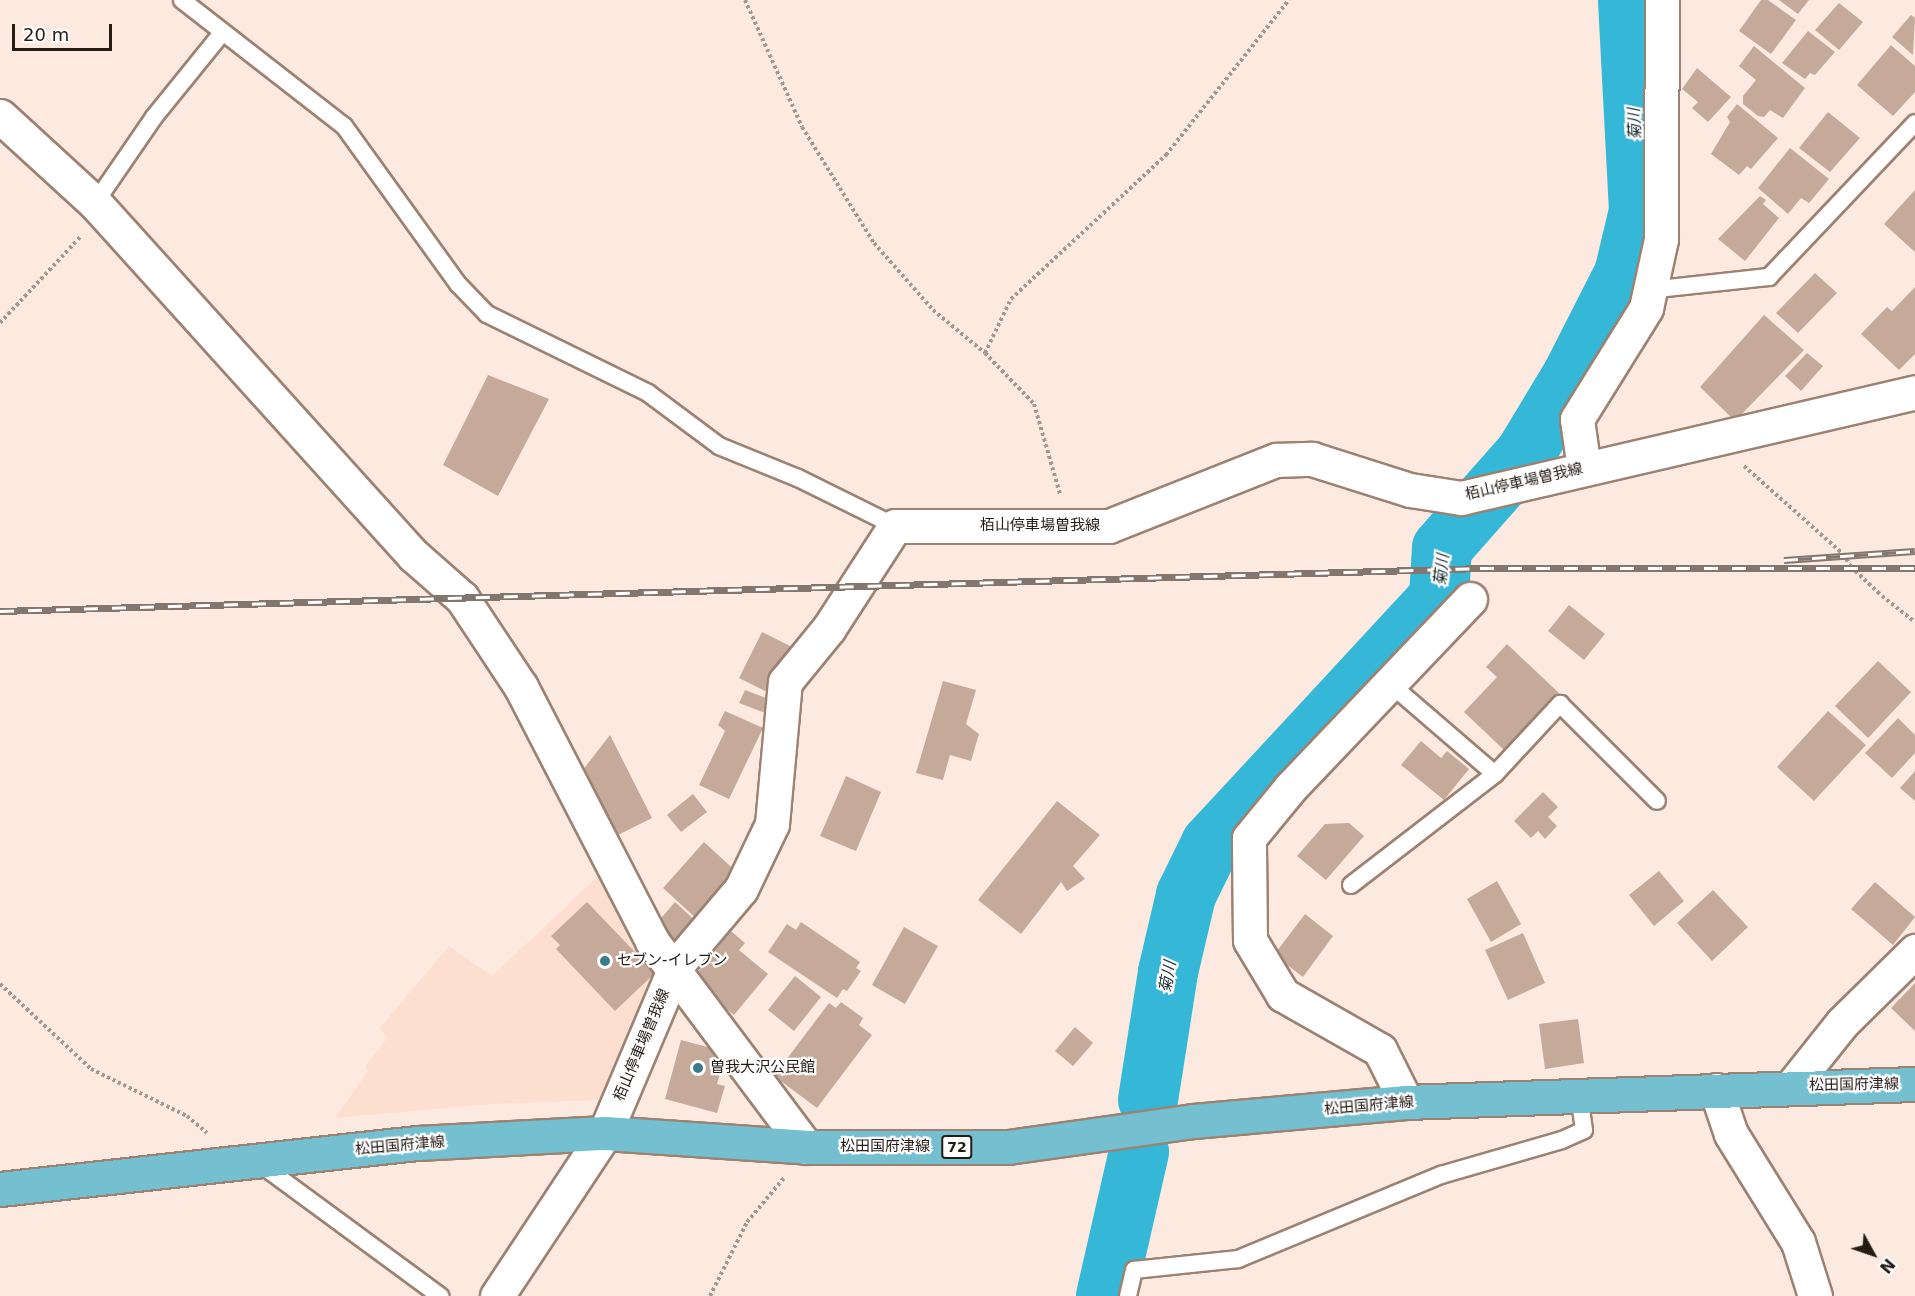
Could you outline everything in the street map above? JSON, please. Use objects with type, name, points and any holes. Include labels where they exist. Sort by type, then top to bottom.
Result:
[{"type":"main road","name":"松田国府津線","points":[[0,1189],[418,1143],[605,1133],[807,1147],[1008,1147],[1193,1121],[1406,1102],[1579,1094],[1915,1084]]},
{"type":"street","points":[[1584,468],[1577,419],[1646,308],[1661,239],[1662,0]]},
{"type":"street","points":[[0,116],[98,208],[413,555],[462,598],[521,687],[652,941],[675,967],[807,1147]]},
{"type":"street","name":"栢山停車場曽我線","points":[[497,1296],[605,1133],[675,967],[741,889],[772,824],[785,682],[829,628],[895,526],[1070,529],[1109,526],[1153,512],[1237,472],[1276,460],[1312,459],[1410,490],[1461,498],[1524,486],[1584,468],[1915,392]]},
{"type":"street","points":[[1406,1102],[1380,1050],[1283,995],[1250,940],[1248,838],[1388,682],[1470,599]]},
{"type":"street","points":[[1791,1087],[1842,1023],[1915,951]]},
{"type":"street","points":[[1716,1090],[1731,1134],[1798,1242],[1815,1296]]},
{"type":"lane","points":[[183,0],[222,33],[344,126],[458,284],[487,314],[648,393],[719,446],[798,478],[895,526]]},
{"type":"lane","points":[[98,208],[154,117],[222,33]]},
{"type":"lane","points":[[1649,290],[1769,277],[1915,123]]},
{"type":"lane","points":[[1388,682],[1495,774]]},
{"type":"lane","points":[[1352,885],[1495,774],[1560,704],[1657,801]]},
{"type":"lane","points":[[1128,1296],[1134,1270],[1238,1259],[1442,1175],[1562,1140],[1584,1130],[1579,1094]]},
{"type":"lane","points":[[244,1162],[440,1296]]},
{"type":"path","points":[[745,0],[802,128],[874,243],[933,310],[986,352],[1034,404],[1070,529]]},
{"type":"path","points":[[986,352],[1011,298],[1166,155],[1289,0]]},
{"type":"path","points":[[0,322],[98,208]]},
{"type":"path","points":[[1716,438],[1844,554],[1851,567],[1882,597],[1915,622]]},
{"type":"path","points":[[0,984],[91,1069],[187,1116],[244,1162]]},
{"type":"path","points":[[710,1296],[747,1222],[807,1147]]},
{"type":"shaded area","points":[[606,869],[657,975],[599,1100],[493,1104],[335,1118],[368,1071],[365,1066],[388,1037],[379,1029],[449,946],[492,976]]},
{"type":"building","points":[[1761,0],[1768,0],[1796,20],[1771,54],[1739,31]]},
{"type":"building","points":[[1779,0],[1809,0],[1798,14]]},
{"type":"building","points":[[1839,3],[1863,22],[1839,50],[1815,30]]},
{"type":"building","points":[[1911,15],[1915,18],[1913,55],[1892,37]]},
{"type":"building","points":[[1808,31],[1835,52],[1815,75],[1810,73],[1805,79],[1782,63]]},
{"type":"building","points":[[1891,45],[1915,66],[1915,92],[1893,116],[1857,85]]},
{"type":"building","points":[[1754,46],[1805,88],[1783,118],[1770,110],[1764,117],[1758,116],[1743,104],[1743,96],[1756,80],[1739,66]]},
{"type":"building","points":[[1697,68],[1731,97],[1708,122],[1692,108],[1698,102],[1682,89]]},
{"type":"building","points":[[1737,104],[1778,138],[1751,169],[1747,166],[1739,175],[1711,154],[1730,122],[1727,117]]},
{"type":"building","points":[[1828,112],[1860,138],[1830,172],[1799,148]]},
{"type":"building","points":[[1790,148],[1829,179],[1809,203],[1801,198],[1788,214],[1758,188]]},
{"type":"building","points":[[1915,190],[1915,252],[1884,224]]},
{"type":"building","points":[[1760,196],[1766,200],[1763,204],[1779,218],[1745,261],[1718,239]]},
{"type":"building","points":[[1815,273],[1837,293],[1798,333],[1776,313]]},
{"type":"building","points":[[1915,287],[1915,354],[1899,370],[1861,334],[1887,307],[1892,311]]},
{"type":"building","points":[[1764,315],[1804,350],[1735,421],[1700,387]]},
{"type":"building","points":[[1807,353],[1823,366],[1801,391],[1785,376]]},
{"type":"building","points":[[488,375],[549,399],[498,496],[443,465]]},
{"type":"building","points":[[1569,605],[1605,634],[1584,660],[1548,631]]},
{"type":"building","points":[[762,632],[796,649],[773,695],[739,678]]},
{"type":"building","points":[[1507,644],[1560,694],[1505,751],[1464,712],[1497,677],[1486,667]]},
{"type":"building","points":[[1878,661],[1911,692],[1868,738],[1835,706]]},
{"type":"building","points":[[943,681],[976,690],[966,724],[979,734],[971,761],[950,755],[943,780],[916,773]]},
{"type":"building","points":[[745,690],[771,700],[765,713],[739,703]]},
{"type":"building","points":[[725,711],[763,728],[729,799],[699,785],[725,731],[718,725]]},
{"type":"building","points":[[1828,711],[1866,745],[1814,801],[1777,767]]},
{"type":"building","points":[[1898,718],[1915,735],[1915,753],[1892,778],[1865,753]]},
{"type":"building","points":[[610,735],[652,818],[616,836],[582,771]]},
{"type":"building","points":[[1421,741],[1441,758],[1447,751],[1469,769],[1444,800],[1401,765]]},
{"type":"building","points":[[1915,771],[1915,801],[1900,788]]},
{"type":"building","points":[[846,776],[881,792],[856,851],[820,836]]},
{"type":"building","points":[[1543,792],[1558,807],[1548,817],[1557,826],[1545,839],[1538,831],[1531,838],[1514,821]]},
{"type":"building","points":[[693,794],[707,812],[681,832],[667,815]]},
{"type":"building","points":[[1057,801],[1100,835],[1073,866],[1085,879],[1067,891],[1061,882],[1021,934],[978,900]]},
{"type":"building","points":[[1349,823],[1364,836],[1326,880],[1297,856],[1325,824]]},
{"type":"building","points":[[704,842],[740,875],[699,921],[663,888]]},
{"type":"building","points":[[1659,871],[1684,901],[1654,926],[1629,895]]},
{"type":"building","points":[[1497,881],[1521,924],[1491,942],[1467,899]]},
{"type":"building","points":[[1875,882],[1915,917],[1893,945],[1851,909]]},
{"type":"building","points":[[1713,890],[1748,927],[1712,961],[1677,923]]},
{"type":"building","name":"セブン-イレブン","points":[[587,902],[655,973],[615,1011],[556,949],[560,945],[551,936]]},
{"type":"building","points":[[675,902],[700,925],[682,947],[656,924]]},
{"type":"building","points":[[1305,914],[1333,936],[1303,977],[1274,955]]},
{"type":"building","points":[[801,922],[860,962],[856,968],[861,971],[847,991],[843,989],[837,998],[768,952],[787,924],[796,930]]},
{"type":"building","points":[[904,927],[938,946],[905,1004],[872,985]]},
{"type":"building","points":[[731,931],[745,943],[739,950],[768,974],[734,1015],[702,989],[707,983],[696,974]]},
{"type":"building","points":[[1523,933],[1545,983],[1508,1000],[1485,950]]},
{"type":"building","points":[[795,976],[821,997],[794,1031],[768,1010]]},
{"type":"building","points":[[1915,983],[1915,1031],[1891,1008]]},
{"type":"building","points":[[841,1002],[863,1018],[859,1025],[872,1035],[817,1108],[774,1076],[829,1003],[836,1008]]},
{"type":"building","points":[[1578,1019],[1584,1063],[1545,1069],[1539,1024]]},
{"type":"building","points":[[1075,1027],[1093,1043],[1073,1066],[1055,1051]]},
{"type":"building","name":"曽我大沢公民館","points":[[681,1040],[726,1052],[717,1084],[725,1086],[717,1113],[665,1099]]},
{"type":"waterway","name":"菊川","points":[[1148,1100],[1168,972],[1186,895],[1211,844],[1439,598],[1442,548],[1525,454],[1572,376],[1624,274],[1639,211],[1628,0]]},
{"type":"waterway","name":"菊川","points":[[1106,1296],[1139,1152]]},
{"type":"railway","points":[[1784,560],[1915,551]]},
{"type":"railway","points":[[0,611],[1480,568],[1915,568]]},
{"type":"place","name":"セブン-イレブン","points":[[605,961]]},
{"type":"place","name":"曽我大沢公民館","points":[[698,1068]]}]
